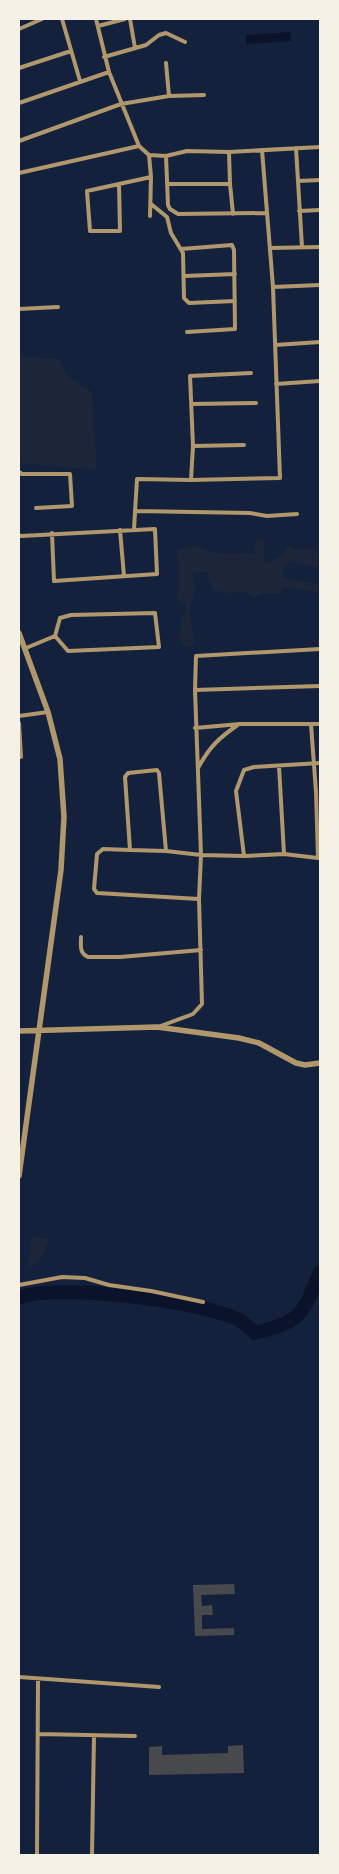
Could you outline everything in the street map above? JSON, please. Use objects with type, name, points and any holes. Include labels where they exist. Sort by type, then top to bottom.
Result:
[{"type":"street","points":[[19,29],[42,19]]},
{"type":"street","points":[[62,19],[80,81]]},
{"type":"street","points":[[96,19],[104,57],[121,104],[139,146],[149,155],[166,156],[187,151],[229,152],[320,147]]},
{"type":"street","points":[[98,26],[125,19]]},
{"type":"street","points":[[130,19],[135,48]]},
{"type":"street","points":[[104,57],[146,45],[159,35],[166,33],[185,42]]},
{"type":"street","points":[[19,68],[71,51]]},
{"type":"street","points":[[166,63],[169,96]]},
{"type":"street","points":[[19,103],[109,72]]},
{"type":"street","points":[[19,141],[121,104],[169,96],[204,95]]},
{"type":"street","points":[[19,173],[139,146]]},
{"type":"street","points":[[296,148],[302,247]]},
{"type":"street","points":[[134,530],[137,478],[191,480],[280,478],[273,287],[262,150]]},
{"type":"street","points":[[229,152],[233,214]]},
{"type":"street","points":[[149,155],[151,177],[150,216]]},
{"type":"street","points":[[166,156],[168,205],[170,209],[178,214],[266,213]]},
{"type":"street","points":[[119,184],[120,231],[90,231],[87,190],[151,177]]},
{"type":"street","points":[[298,182],[320,180]]},
{"type":"street","points":[[168,184],[230,184]]},
{"type":"street","points":[[151,204],[167,217],[171,233],[183,253],[184,298],[189,302],[236,301]]},
{"type":"street","points":[[299,211],[320,210]]},
{"type":"street","points":[[181,249],[232,245],[234,250],[236,301],[235,329],[187,332]]},
{"type":"street","points":[[270,248],[320,247]]},
{"type":"street","points":[[184,276],[235,274]]},
{"type":"street","points":[[273,287],[320,285]]},
{"type":"street","points":[[19,309],[58,307]]},
{"type":"street","points":[[275,345],[320,342]]},
{"type":"street","points":[[191,480],[193,446],[190,376],[251,373]]},
{"type":"street","points":[[276,384],[320,381]]},
{"type":"street","points":[[192,404],[256,404]]},
{"type":"street","points":[[193,446],[244,445]]},
{"type":"street","points":[[19,472],[22,474],[70,474],[72,506],[36,508]]},
{"type":"street","points":[[136,511],[250,513],[267,516],[297,514]]},
{"type":"street","points":[[19,535],[52,533],[120,530],[155,529],[157,574],[54,581],[52,533]]},
{"type":"street","points":[[120,530],[124,576]]},
{"type":"street","points":[[155,612],[159,647],[68,652],[55,636],[60,618],[71,615],[155,612]]},
{"type":"street","points":[[19,633],[26,648],[48,712],[60,759],[64,816],[61,870],[19,1176]]},
{"type":"street","points":[[26,648],[55,636]]},
{"type":"street","points":[[156,1027],[193,1014],[202,1004],[199,899],[201,855],[194,690],[196,656],[320,649]]},
{"type":"street","points":[[194,690],[320,686]]},
{"type":"street","points":[[19,716],[48,712]]},
{"type":"street","points":[[19,723],[21,757]]},
{"type":"street","points":[[195,728],[240,724],[320,724]]},
{"type":"street","points":[[197,768],[208,749],[240,724]]},
{"type":"street","points":[[199,899],[97,893],[94,889],[97,854],[103,849],[166,851],[201,855],[244,856],[284,854],[318,858],[318,792],[311,724]]},
{"type":"street","points":[[244,856],[236,791],[244,770],[254,767],[320,763]]},
{"type":"street","points":[[279,766],[284,854]]},
{"type":"street","points":[[130,850],[125,777],[128,773],[156,770],[159,773],[166,851]]},
{"type":"street","points":[[81,937],[80,950],[83,955],[88,957],[120,957],[201,950]]},
{"type":"street","points":[[19,1030],[156,1027],[239,1038],[259,1043],[296,1063],[305,1065],[320,1063]]},
{"type":"street","points":[[19,1285],[62,1277],[85,1278],[109,1285],[151,1291],[203,1302]]},
{"type":"street","points":[[19,1677],[159,1687]]},
{"type":"street","points":[[37,1855],[39,1734],[38,1679]]},
{"type":"street","points":[[39,1734],[135,1736]]},
{"type":"street","points":[[92,1855],[94,1736]]},
{"type":"shaded area","points":[[290,32],[291,41],[246,44],[246,35]]},
{"type":"shaded area","points":[[19,357],[59,359],[68,376],[92,392],[97,470],[19,463]]},
{"type":"shaded area","points":[[264,538],[265,564],[281,556],[289,545],[296,550],[315,550],[320,556],[319,565],[313,567],[292,561],[284,567],[282,577],[294,581],[320,584],[320,593],[282,587],[282,594],[262,593],[256,597],[244,592],[227,593],[213,590],[207,572],[193,573],[195,587],[189,611],[195,645],[185,647],[179,639],[182,616],[186,612],[185,604],[178,600],[177,594],[179,582],[177,550],[195,545],[201,549],[216,553],[254,553],[255,541]]},
{"type":"shaded area","points":[[32,1237],[50,1239],[40,1260],[28,1269]]},
{"type":"building","points":[[234,1584],[235,1594],[201,1595],[202,1606],[212,1605],[213,1615],[202,1615],[202,1629],[234,1628],[234,1635],[195,1636],[193,1585]]},
{"type":"building","points":[[243,1745],[244,1773],[149,1775],[149,1747],[162,1746],[162,1755],[228,1753],[228,1746]]},
{"type":"waterway","points":[[19,1298],[37,1294],[63,1292],[130,1296],[165,1301],[223,1314],[241,1321],[255,1333],[283,1324],[292,1320],[299,1314],[309,1298],[320,1272]]}]
